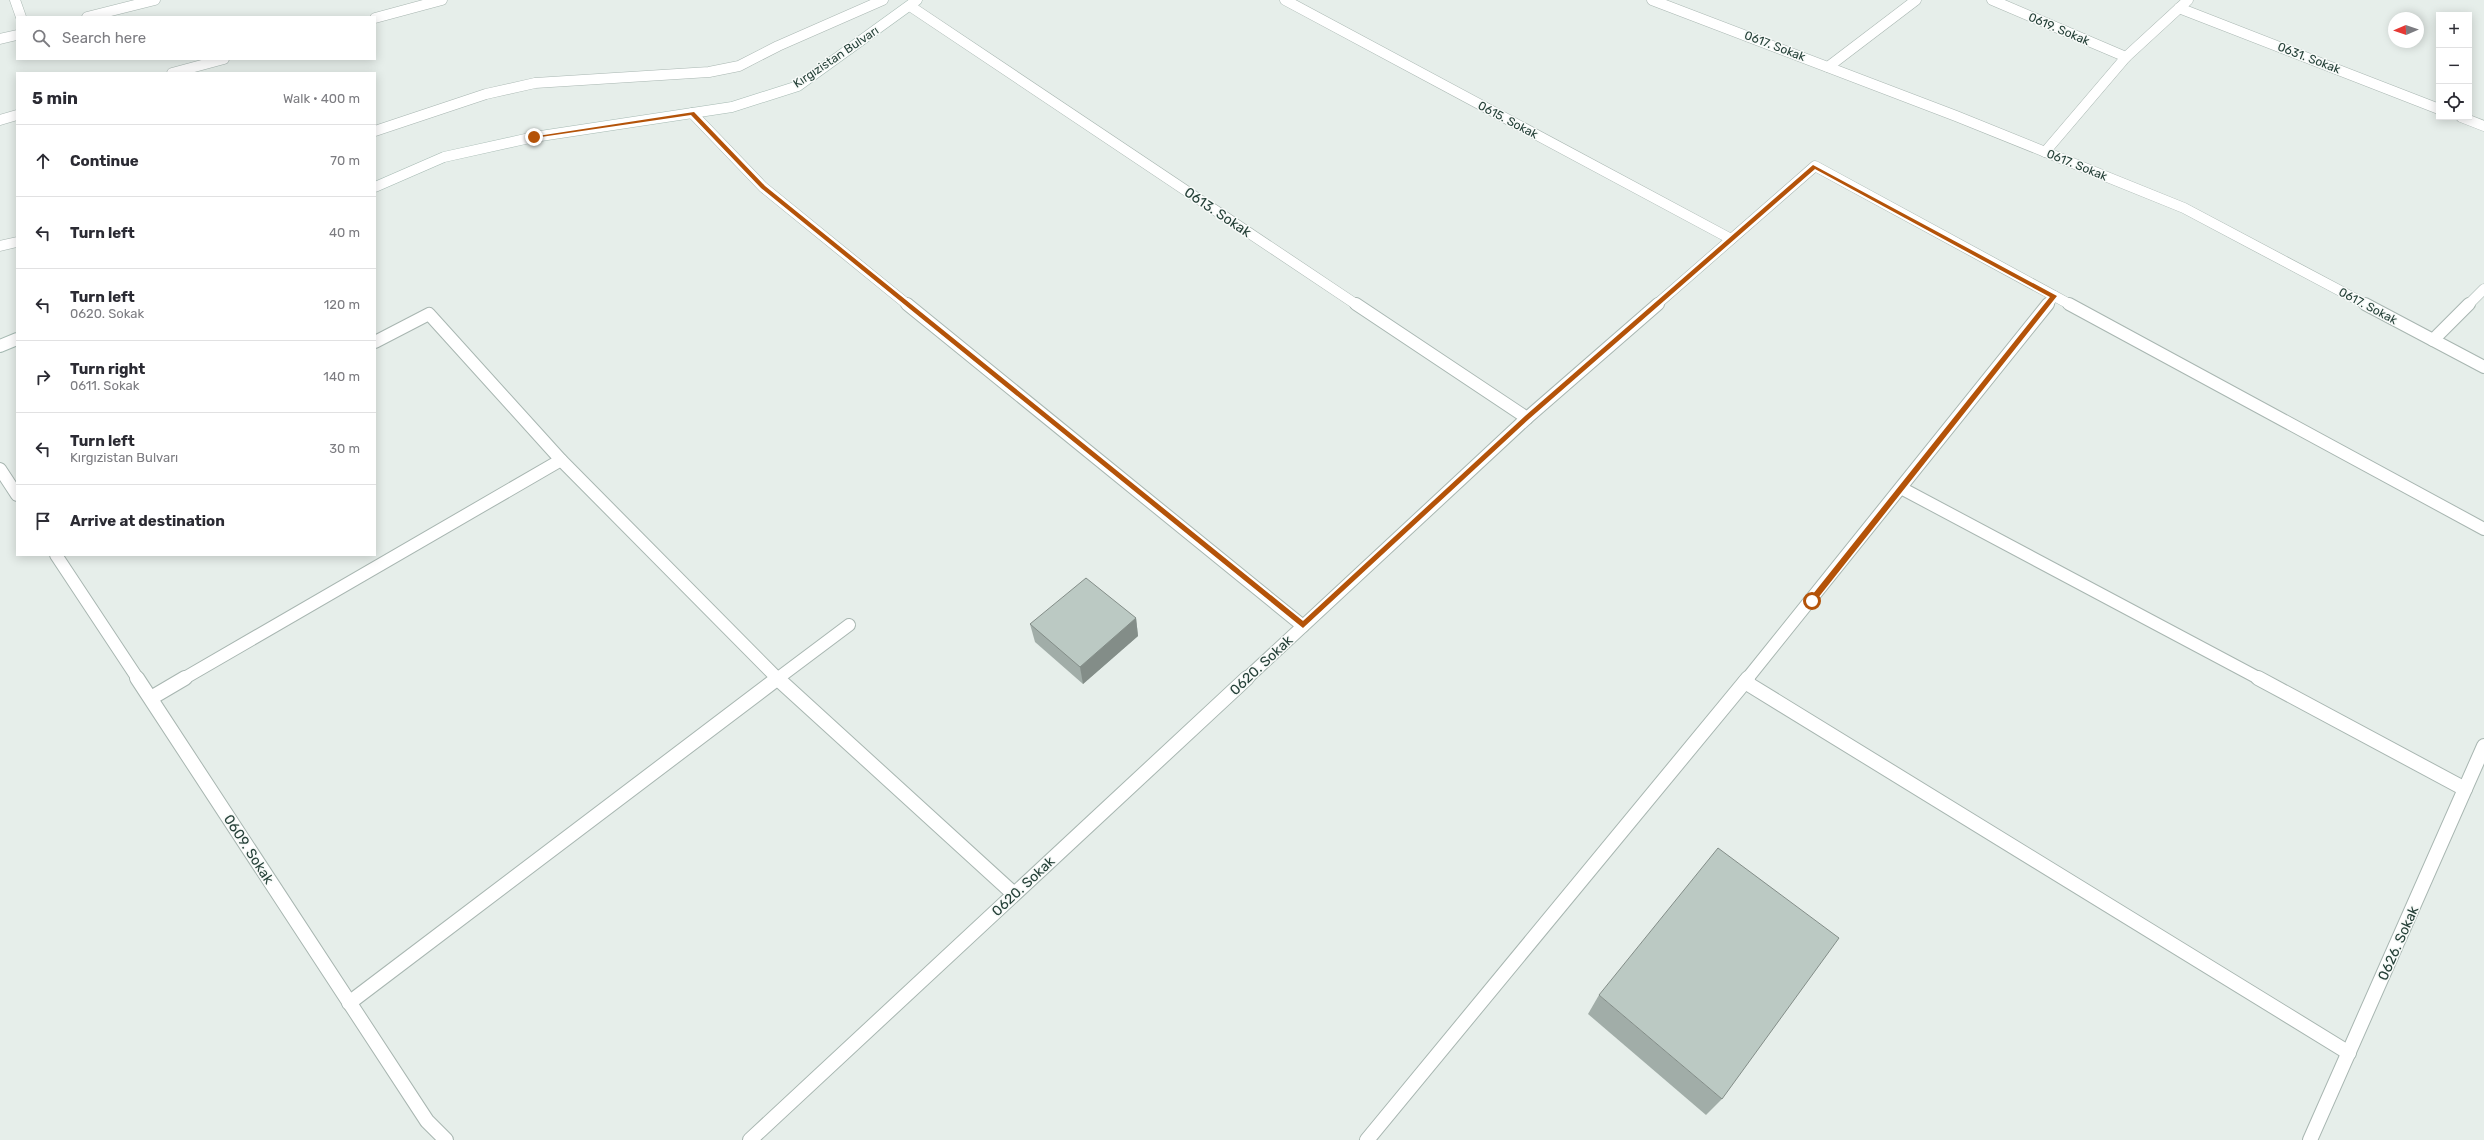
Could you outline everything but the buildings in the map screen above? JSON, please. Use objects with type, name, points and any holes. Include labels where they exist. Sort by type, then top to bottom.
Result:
[{"type":"street","points":[[15,0],[21,16]]},
{"type":"street","points":[[91,16],[155,0]]},
{"type":"street","points":[[376,18],[442,0]]},
{"type":"street","points":[[376,131],[486,94],[534,83],[709,72],[739,66],[778,46],[883,0]]},
{"type":"street","name":"0615. Sokak","points":[[1285,0],[1732,239]]},
{"type":"street","name":"0617. Sokak","points":[[1652,0],[1828,67],[2184,208],[2484,367]]},
{"type":"street","points":[[1828,67],[1916,0]]},
{"type":"street","name":"0619. Sokak","points":[[1992,0],[2126,57]]},
{"type":"street","points":[[2045,152],[2126,57],[2188,0]]},
{"type":"street","name":"Kırgızistan Bulvarı","points":[[376,187],[444,157],[534,137],[732,107],[798,86],[913,3]]},
{"type":"street","name":"0613. Sokak","points":[[913,3],[1527,418]]},
{"type":"street","name":"0631. Sokak","points":[[2179,8],[2436,108]]},
{"type":"street","points":[[0,39],[16,35]]},
{"type":"street","points":[[176,72],[220,60]]},
{"type":"street","points":[[692,113],[763,187],[1303,626]]},
{"type":"street","points":[[0,120],[16,115]]},
{"type":"street","points":[[2469,120],[2484,126]]},
{"type":"street","name":"0620. Sokak","points":[[750,1140],[1527,418],[1815,166],[2054,296]]},
{"type":"street","points":[[0,246],[16,242]]},
{"type":"street","points":[[2433,340],[2484,289]]},
{"type":"street","points":[[1367,1140],[1745,682],[2054,296],[2484,529]]},
{"type":"street","points":[[376,341],[429,314],[561,460],[778,679],[1014,894]]},
{"type":"street","points":[[0,346],[16,339]]},
{"type":"street","points":[[151,698],[561,460]]},
{"type":"street","points":[[0,469],[16,493]]},
{"type":"street","points":[[1901,488],[2465,789]]},
{"type":"street","name":"0609. Sokak","points":[[57,556],[427,1121],[446,1140]]},
{"type":"street","points":[[349,1003],[849,625]]},
{"type":"street","points":[[1745,682],[2350,1053]]},
{"type":"street","name":"0626. Sokak","points":[[2310,1140],[2350,1053],[2484,746]]},
{"type":"route","points":[[534,137],[692,113],[763,187],[1303,626],[1527,418],[1815,166],[2054,296],[1812,601]]}]
